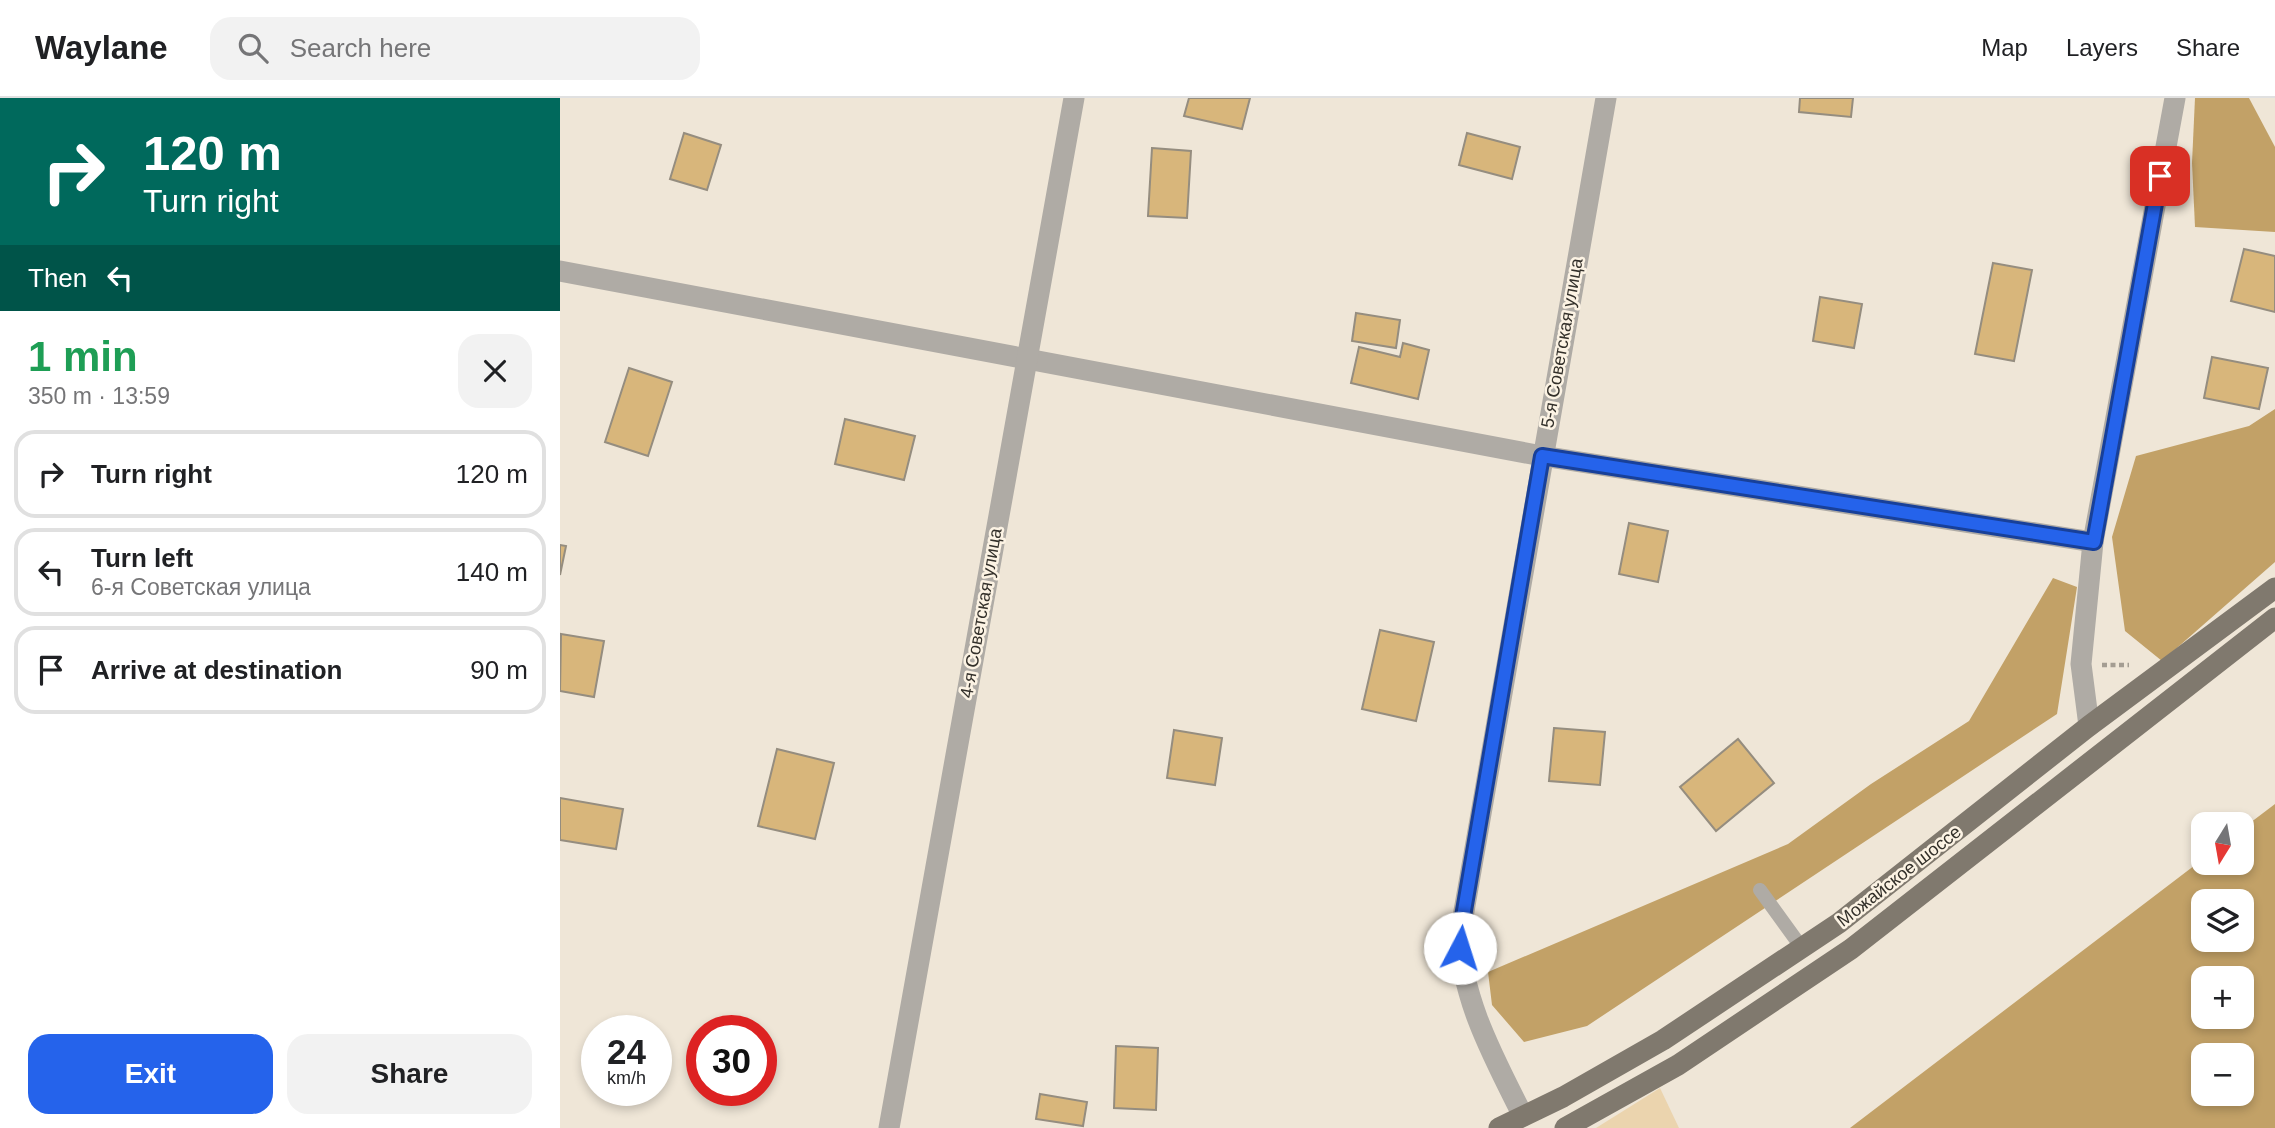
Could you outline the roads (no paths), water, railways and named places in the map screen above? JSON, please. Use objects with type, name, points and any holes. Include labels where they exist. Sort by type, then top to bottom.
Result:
[{"type":"main road","name":"Можайское шоссе","points":[[1499,1128],[1663,1040],[1839,923],[2089,726],[2275,588]]},
{"type":"main road","name":"Можайское шоссе","points":[[1565,1128],[1678,1065],[1851,949],[2275,618]]},
{"type":"street","name":"4-я Советская улица","points":[[889,1128],[1074,98]]},
{"type":"street","name":"5-я Советская улица","points":[[1523,1116],[1492,1055],[1460,962],[1460,934],[1606,98]]},
{"type":"street","points":[[2089,726],[2081,664],[2094,542],[2175,98]]},
{"type":"street","points":[[560,271],[1542,456],[2094,542]]},
{"type":"lane","points":[[1760,890],[1802,948]]}]
